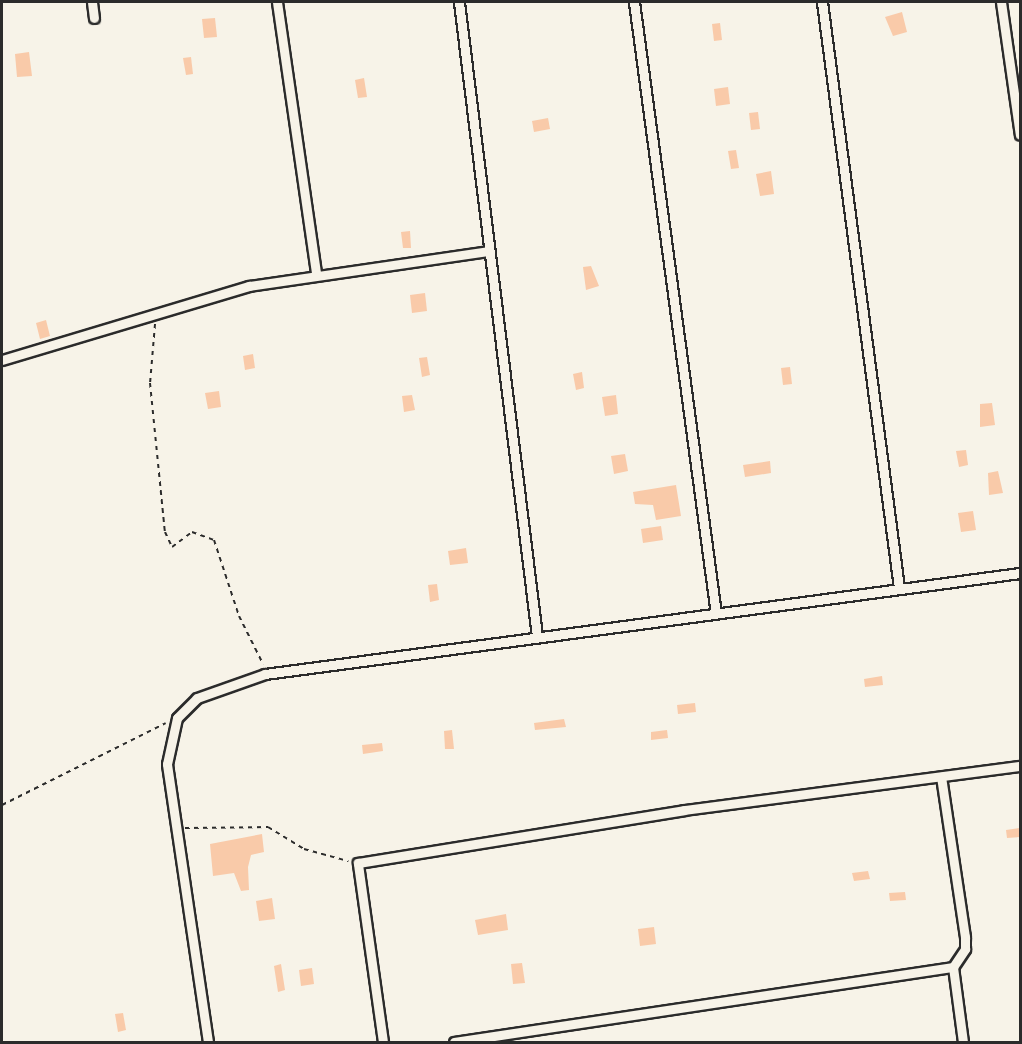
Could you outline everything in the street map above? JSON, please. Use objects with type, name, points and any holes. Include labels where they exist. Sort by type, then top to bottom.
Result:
[{"type":"street","points":[[92,2],[94,18]]},
{"type":"street","points":[[277,2],[316,274]]},
{"type":"street","points":[[459,2],[537,636]]},
{"type":"street","points":[[634,2],[716,614]]},
{"type":"street","points":[[822,2],[899,588]]},
{"type":"street","points":[[1001,2],[1020,135]]},
{"type":"street","points":[[2,360],[155,312],[316,274],[488,251]]},
{"type":"street","points":[[208,1042],[167,764],[177,718],[197,698],[265,674],[1020,573]]},
{"type":"street","points":[[383,1042],[358,863],[684,810],[1020,766]]},
{"type":"street","points":[[941,777],[965,937],[965,949],[953,967],[963,1042]]},
{"type":"street","points":[[454,1042],[953,967]]},
{"type":"path","points":[[155,312],[150,382],[165,532],[172,547],[192,532],[214,540],[265,674]]},
{"type":"path","points":[[2,805],[177,718]]},
{"type":"path","points":[[176,829],[268,826],[304,849],[358,863]]},
{"type":"building","points":[[902,12],[907,32],[893,36],[885,17]]},
{"type":"building","points":[[215,18],[217,37],[204,38],[202,19]]},
{"type":"building","points":[[720,23],[722,40],[714,41],[712,24]]},
{"type":"building","points":[[29,52],[32,76],[17,77],[15,54]]},
{"type":"building","points":[[191,57],[193,74],[186,75],[183,58]]},
{"type":"building","points":[[364,78],[367,97],[358,98],[355,80]]},
{"type":"building","points":[[728,87],[730,104],[716,106],[714,89]]},
{"type":"building","points":[[758,112],[760,129],[751,130],[749,113]]},
{"type":"building","points":[[548,118],[550,129],[534,132],[532,121]]},
{"type":"building","points":[[736,150],[739,168],[731,169],[728,151]]},
{"type":"building","points":[[771,171],[774,194],[760,196],[756,174]]},
{"type":"building","points":[[410,231],[411,248],[403,248],[401,232]]},
{"type":"building","points":[[591,266],[599,286],[586,290],[583,267]]},
{"type":"building","points":[[425,293],[427,311],[412,313],[410,295]]},
{"type":"building","points":[[46,320],[50,336],[40,339],[36,323]]},
{"type":"building","points":[[253,354],[255,368],[245,370],[243,356]]},
{"type":"building","points":[[427,357],[430,375],[422,377],[419,358]]},
{"type":"building","points":[[790,367],[792,384],[783,385],[781,368]]},
{"type":"building","points":[[582,372],[584,388],[576,390],[573,374]]},
{"type":"building","points":[[219,391],[221,407],[208,409],[205,393]]},
{"type":"building","points":[[412,395],[415,410],[404,412],[402,396]]},
{"type":"building","points":[[616,395],[618,414],[605,416],[602,397]]},
{"type":"building","points":[[992,403],[995,425],[980,427],[980,404]]},
{"type":"building","points":[[966,450],[968,465],[959,467],[956,451]]},
{"type":"building","points":[[625,454],[628,471],[614,474],[611,456]]},
{"type":"building","points":[[770,461],[771,473],[745,477],[743,465]]},
{"type":"building","points":[[998,471],[1003,493],[989,495],[988,473]]},
{"type":"building","points":[[676,485],[681,516],[656,520],[653,505],[635,504],[633,492]]},
{"type":"building","points":[[973,511],[976,530],[961,532],[958,513]]},
{"type":"building","points":[[661,526],[663,540],[643,543],[641,529]]},
{"type":"building","points":[[466,548],[468,563],[450,565],[448,551]]},
{"type":"building","points":[[437,584],[439,600],[430,602],[428,585]]},
{"type":"building","points":[[882,676],[883,685],[865,687],[864,679]]},
{"type":"building","points":[[695,703],[696,712],[678,714],[677,705]]},
{"type":"building","points":[[564,719],[566,727],[535,730],[534,723]]},
{"type":"building","points":[[452,730],[454,749],[445,749],[444,731]]},
{"type":"building","points":[[667,730],[668,738],[651,740],[651,732]]},
{"type":"building","points":[[382,743],[383,751],[363,754],[362,745]]},
{"type":"building","points":[[1020,828],[1020,837],[1007,838],[1006,830]]},
{"type":"building","points":[[262,834],[264,852],[251,855],[248,867],[249,890],[241,891],[234,873],[213,876],[210,844]]},
{"type":"building","points":[[868,871],[870,879],[854,881],[852,873]]},
{"type":"building","points":[[905,892],[906,900],[890,901],[889,893]]},
{"type":"building","points":[[272,898],[275,919],[259,921],[256,901]]},
{"type":"building","points":[[506,914],[508,930],[478,935],[475,920]]},
{"type":"building","points":[[654,927],[656,944],[640,946],[638,929]]},
{"type":"building","points":[[522,963],[525,983],[513,984],[511,964]]},
{"type":"building","points":[[281,964],[285,990],[278,992],[274,966]]},
{"type":"building","points":[[312,968],[314,984],[301,986],[299,970]]},
{"type":"building","points":[[123,1013],[126,1030],[118,1032],[115,1014]]}]
